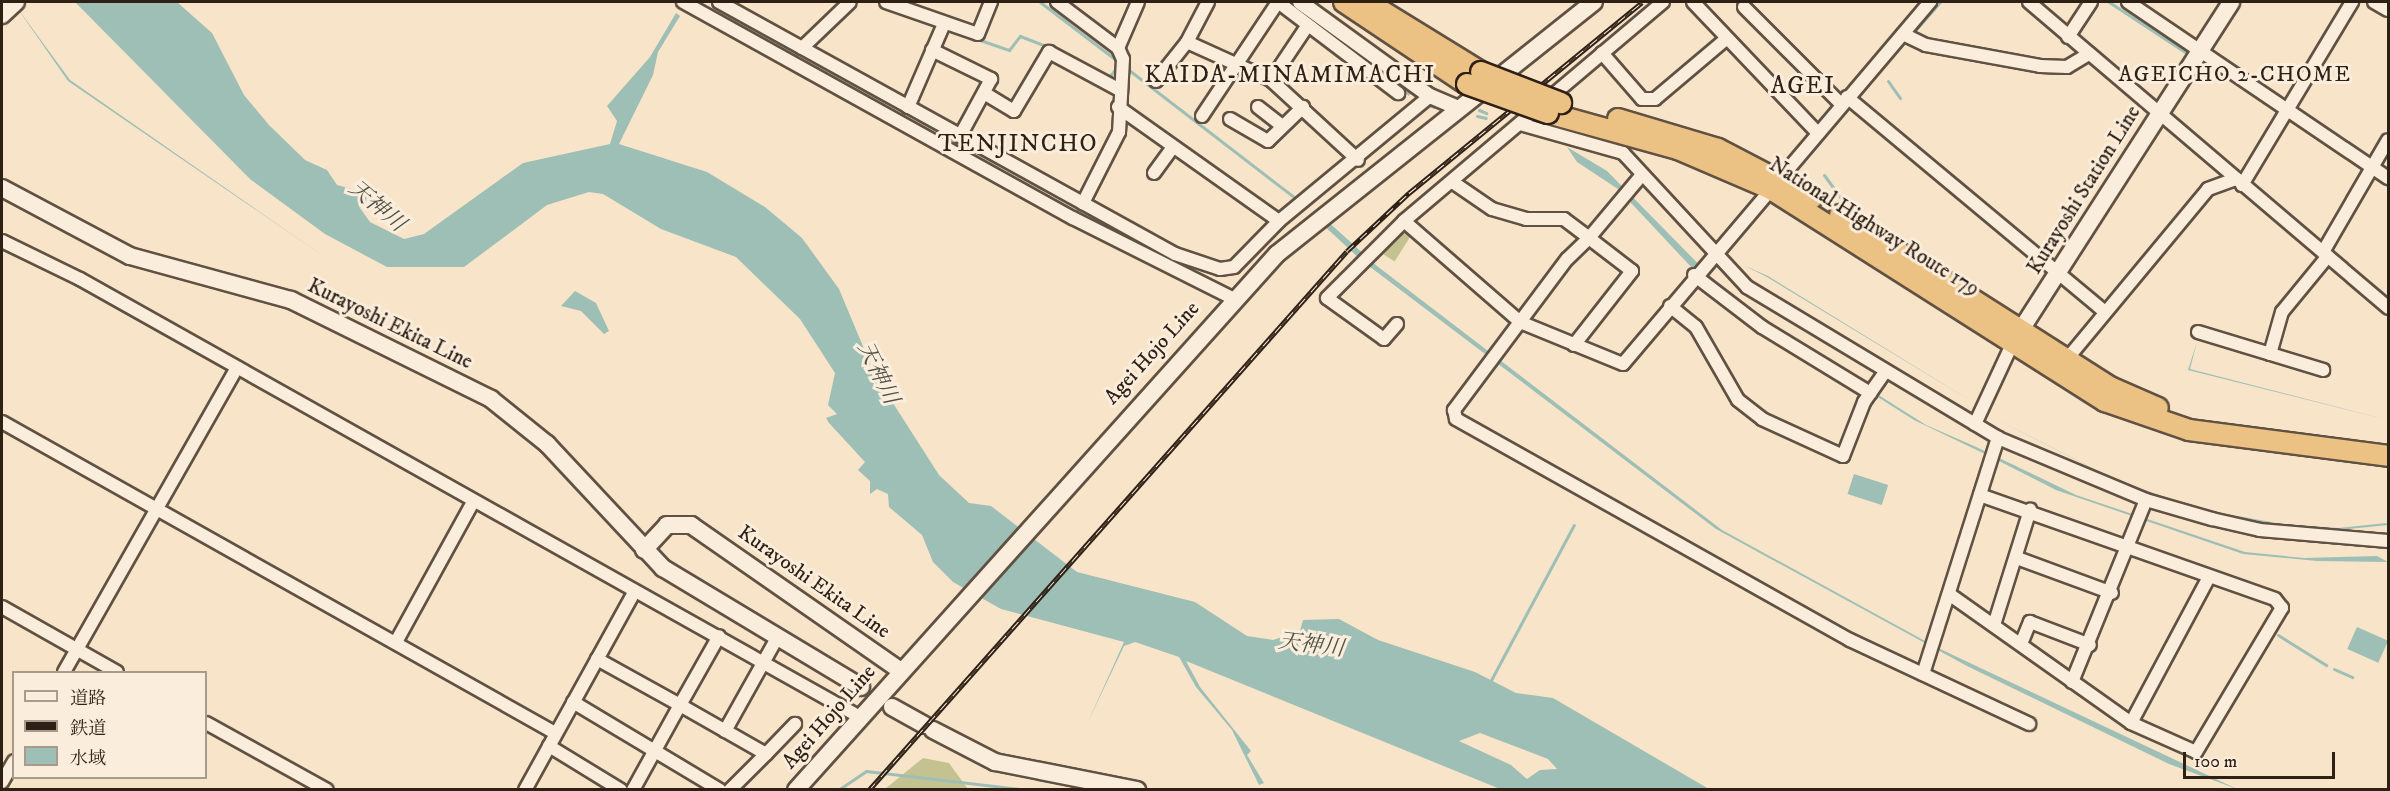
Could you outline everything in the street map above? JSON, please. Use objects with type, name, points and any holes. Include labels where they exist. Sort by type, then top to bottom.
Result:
[{"type":"highway","name":"National Highway Route 179","points":[[1344,2],[1474,78],[1554,108],[1684,136],[1774,183],[2017,336],[2105,401],[2169,424],[2388,456]]},
{"type":"highway","name":"National Highway Route 179","points":[[1367,2],[1474,78]]},
{"type":"highway","name":"National Highway Route 179","points":[[2017,336],[2067,359],[2112,388],[2194,418],[2388,444]]},
{"type":"main road","points":[[2,15],[15,2]]},
{"type":"main road","name":"Agei Hojo Line","points":[[796,789],[903,665],[1232,298],[1313,220],[1594,2]]},
{"type":"main road","name":"Kurayoshi Station Line","points":[[2017,336],[2231,2]]},
{"type":"main road","name":"Kurayoshi Ekita Line","points":[[2,188],[130,256],[291,300],[491,399],[547,444],[663,568],[861,687]]},
{"type":"main road","name":"Kurayoshi Ekita Line","points":[[645,550],[667,525],[691,525],[903,665]]},
{"type":"main road","points":[[892,707],[995,762],[1083,784],[1137,789]]},
{"type":"street","points":[[683,2],[1073,218],[1232,298]]},
{"type":"street","points":[[719,2],[1175,254],[1220,269],[1234,267],[1279,221],[1358,160],[1430,96]]},
{"type":"street","points":[[802,48],[850,2]]},
{"type":"street","points":[[886,2],[978,34],[991,2]]},
{"type":"street","points":[[1058,2],[1118,48],[1123,59],[1118,88],[1119,132],[1083,203]]},
{"type":"street","points":[[1118,48],[1138,2]]},
{"type":"street","points":[[1156,81],[1186,42],[1208,2]]},
{"type":"street","points":[[1202,116],[1241,64],[1278,2],[1398,93]]},
{"type":"street","points":[[1300,2],[1430,96],[1458,108]]},
{"type":"street","points":[[1397,324],[1384,339],[1327,298],[1404,221],[1454,183],[1663,2]]},
{"type":"street","points":[[1693,2],[1817,132]]},
{"type":"street","points":[[1404,221],[1521,322],[1623,364],[1694,275],[1930,2]]},
{"type":"street","points":[[2029,2],[2068,37],[2160,111],[2239,182],[2388,308]]},
{"type":"street","points":[[2068,37],[2091,2]]},
{"type":"street","points":[[2128,2],[2388,178]]},
{"type":"street","points":[[2067,359],[2104,311],[2208,189],[2239,182],[2289,112],[2352,2]]},
{"type":"street","points":[[2374,2],[2388,10]]},
{"type":"street","points":[[1744,7],[1844,100],[2104,311]]},
{"type":"street","points":[[908,107],[944,24]]},
{"type":"street","points":[[1271,80],[1308,25]]},
{"type":"street","points":[[1903,34],[1926,45],[2040,66],[2067,67],[2089,54]]},
{"type":"street","points":[[1602,53],[1642,99],[1655,99],[1726,39]]},
{"type":"street","points":[[1186,42],[1241,64],[1271,80],[1358,160]]},
{"type":"street","points":[[932,50],[991,79],[960,136]]},
{"type":"street","points":[[984,93],[1014,111],[1048,52],[1118,88]]},
{"type":"street","points":[[1118,107],[1172,148],[1279,221]]},
{"type":"street","points":[[1258,107],[1285,126],[1303,107]]},
{"type":"street","points":[[1230,119],[1268,141],[1280,124]]},
{"type":"street","points":[[1520,124],[1623,153],[1712,254],[1747,287],[1998,438],[2146,500],[2260,530],[2388,541]]},
{"type":"street","points":[[2270,354],[2282,312],[2325,254],[2388,140]]},
{"type":"street","points":[[1154,173],[1172,148]]},
{"type":"street","points":[[1641,176],[1521,322],[1454,410],[1456,419],[1760,591],[1923,674],[2029,724]]},
{"type":"street","points":[[1454,183],[1492,209],[1526,219],[1564,219],[1632,271],[1574,345]]},
{"type":"street","points":[[2,241],[237,368],[633,594],[765,660],[860,717]]},
{"type":"street","points":[[1694,275],[1762,327],[1870,393]]},
{"type":"street","points":[[1670,306],[1696,327],[1738,400],[1762,419],[1843,456],[1870,393],[1886,371]]},
{"type":"street","points":[[2198,332],[2323,370]]},
{"type":"street","points":[[1975,424],[2017,336]]},
{"type":"street","points":[[65,671],[237,368]]},
{"type":"street","points":[[2,422],[555,733]]},
{"type":"street","points":[[1923,674],[1998,438]]},
{"type":"street","points":[[1949,594],[2131,723],[2196,752],[2272,632],[2282,608],[2275,599],[2030,510],[1980,495]]},
{"type":"street","points":[[2072,682],[2112,593],[2146,500]]},
{"type":"street","points":[[396,642],[473,502]]},
{"type":"street","points":[[1994,625],[2017,558],[2030,510]]},
{"type":"street","points":[[2017,558],[2112,593]]},
{"type":"street","points":[[2131,723],[2210,577]]},
{"type":"street","points":[[525,789],[633,594]]},
{"type":"street","points":[[2,607],[115,671]]},
{"type":"street","points":[[2021,644],[2030,622],[2090,645]]},
{"type":"street","points":[[633,789],[719,636]]},
{"type":"street","points":[[725,731],[777,638]]},
{"type":"street","points":[[597,659],[766,754]]},
{"type":"street","points":[[573,702],[720,789]]},
{"type":"street","points":[[730,789],[795,723]]},
{"type":"street","points":[[207,724],[327,789]]},
{"type":"street","points":[[549,746],[612,787]]},
{"type":"street","points":[[2,782],[12,764]]},
{"type":"shaded area","points":[[1399,230],[1410,237],[1395,261],[1384,255]]},
{"type":"shaded area","points":[[923,758],[949,763],[968,789],[885,789]]},
{"type":"water","points":[[13,2],[70,80],[329,260],[68,81]]},
{"type":"water","name":"天神川","points":[[75,2],[177,2],[212,33],[244,95],[269,125],[305,160],[327,170],[337,185],[374,195],[360,208],[370,222],[404,239],[424,234],[523,163],[610,144],[617,121],[607,106],[650,57],[676,13],[680,16],[658,52],[653,75],[619,144],[707,172],[765,207],[802,238],[839,289],[875,375],[939,475],[969,503],[991,506],[1077,572],[1195,602],[1247,636],[1273,640],[1300,631],[1303,620],[1339,619],[1378,640],[1475,672],[1516,693],[1553,698],[1709,789],[1500,789],[1186,661],[1200,687],[1251,751],[1247,755],[1264,783],[1259,785],[1232,730],[1196,687],[1179,657],[1135,642],[1124,646],[1087,724],[1124,642],[1001,609],[953,582],[933,562],[922,535],[889,507],[888,494],[877,489],[870,494],[870,481],[858,470],[865,462],[826,418],[837,414],[828,405],[835,373],[800,319],[736,257],[661,229],[603,194],[589,192],[547,205],[464,267],[387,267],[325,234],[250,179]],"holes":[[[1480,733],[1548,759],[1557,769],[1540,770],[1527,779],[1511,765],[1459,741]]]},
{"type":"water","points":[[1282,2],[1411,91],[1409,96],[1395,86]]},
{"type":"water","points":[[1567,147],[1607,171],[1727,293],[1766,324],[1926,425],[2076,495],[2245,552],[2304,558],[2377,556],[2388,562],[2317,561],[2243,554],[2056,490],[1987,455],[1963,529],[1985,454],[1914,420],[1764,325],[1693,269],[1618,189],[1577,162]]},
{"type":"water","points":[[1324,218],[1377,266],[1722,530],[1936,647],[2237,789],[2169,764],[1967,666],[1716,529],[1361,260],[1320,222]]},
{"type":"water","points":[[1743,265],[1768,276],[1976,404],[1767,277]]},
{"type":"water","points":[[575,291],[596,303],[609,331],[604,334],[581,311],[561,306]]},
{"type":"water","points":[[2197,342],[2190,369],[2388,420],[2188,370]]},
{"type":"water","points":[[1992,417],[2114,479],[2199,509],[2282,524],[2339,528],[2386,523],[2388,525],[2339,530],[2277,526],[2197,510],[2137,491]]},
{"type":"water","points":[[1854,474],[1888,485],[1882,505],[1848,494]]},
{"type":"water","points":[[2357,627],[2388,641],[2378,663],[2347,649]]},
{"type":"waterway","points":[[1040,2],[1120,63]]},
{"type":"waterway","points":[[1913,33],[1940,2]]},
{"type":"waterway","points":[[2109,2],[2185,52]]},
{"type":"waterway","points":[[980,40],[1009,50],[1020,36],[1051,48]]},
{"type":"waterway","points":[[1125,67],[1295,198]]},
{"type":"waterway","points":[[1107,80],[1116,68]]},
{"type":"waterway","points":[[1888,81],[1900,98]]},
{"type":"waterway","points":[[1479,110],[1486,113]]},
{"type":"waterway","points":[[1477,116],[1486,118]]},
{"type":"waterway","points":[[1824,175],[1851,212]]},
{"type":"waterway","points":[[2377,179],[2388,186]]},
{"type":"waterway","points":[[2,249],[54,273]]},
{"type":"waterway","points":[[62,277],[231,372]]},
{"type":"waterway","points":[[1490,682],[1574,525]]},
{"type":"waterway","points":[[17,609],[76,641]]},
{"type":"waterway","points":[[2278,635],[2326,665]]},
{"type":"waterway","points":[[2334,669],[2352,677]]},
{"type":"waterway","points":[[838,790],[866,771],[1027,790]]},
{"type":"railway","points":[[869,790],[1347,251],[1409,193],[1642,2]]},
{"type":"district","name":"AGEICHO 2-CHOME","points":[[2235,75]]},
{"type":"district","name":"KAIDA-MINAMIMACHI","points":[[1290,76]]},
{"type":"district","name":"AGEI","points":[[1803,87]]},
{"type":"district","name":"TENJINCHO","points":[[1018,145]]}]
